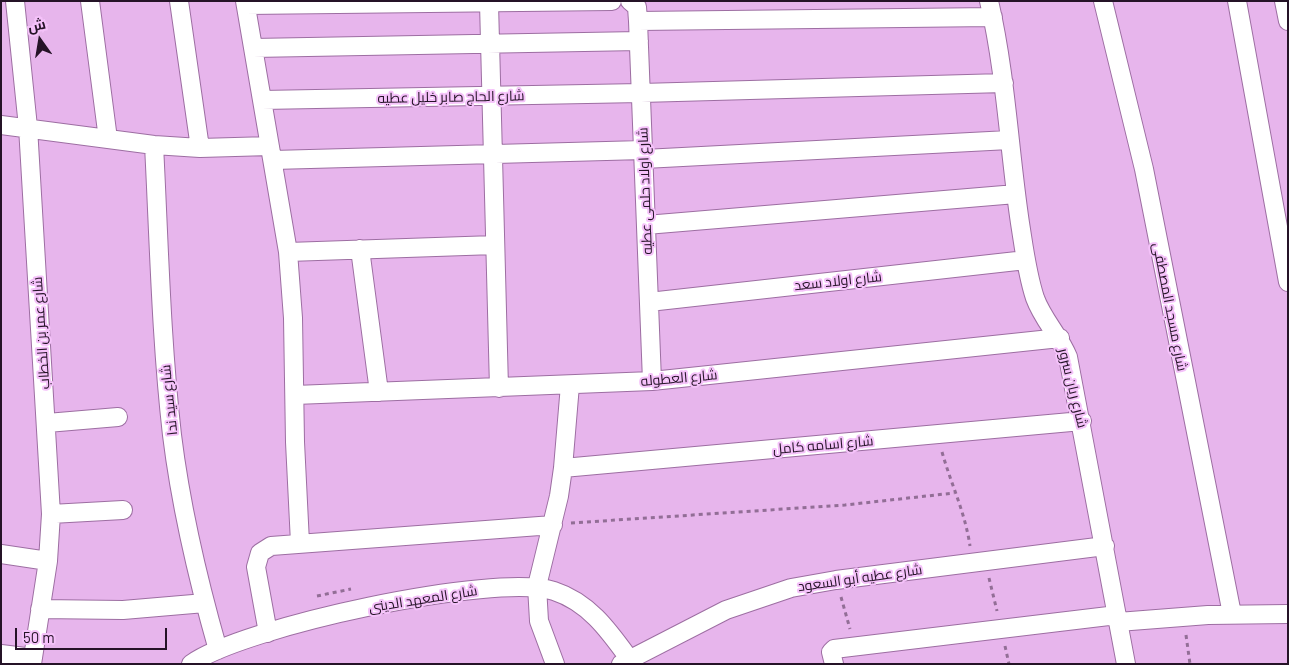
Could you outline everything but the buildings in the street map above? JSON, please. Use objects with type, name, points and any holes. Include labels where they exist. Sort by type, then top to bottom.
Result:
[{"type":"street","name":"شارع عمر بن الخطاب","points":[[15,1],[28,127],[51,514],[48,561],[32,661]]},
{"type":"street","points":[[90,1],[108,139]]},
{"type":"street","points":[[179,1],[200,148]]},
{"type":"street","points":[[300,543],[295,442],[293,318],[288,252],[245,3],[612,1]]},
{"type":"street","name":"شارع مسجد المصطفى","points":[[1103,1],[1144,169],[1232,614]]},
{"type":"street","points":[[1237,1],[1288,282]]},
{"type":"street","points":[[1284,1],[1288,21]]},
{"type":"street","name":"شارع اولاد حلمى عطيه","points":[[632,2],[637,7],[638,21],[652,381]]},
{"type":"street","points":[[489,3],[499,388]]},
{"type":"street","points":[[638,21],[991,9]]},
{"type":"street","name":"شارع ريان سرور","points":[[991,9],[1004,83],[1016,194],[1026,260],[1035,298],[1044,317],[1060,338],[1068,357],[1082,421],[1126,664]]},
{"type":"street","points":[[253,48],[639,40]]},
{"type":"street","name":"شارع الحاج صابر خليل عطيه","points":[[262,100],[641,93],[1004,83]]},
{"type":"street","points":[[1,125],[28,127],[154,145],[271,153],[643,154],[1010,140]]},
{"type":"street","name":"شارع سيد ندا","points":[[154,145],[164,354],[173,438],[186,521],[218,650]]},
{"type":"street","points":[[646,225],[1016,194]]},
{"type":"street","points":[[288,252],[495,245]]},
{"type":"street","points":[[360,249],[379,392]]},
{"type":"street","name":"شارع اولاد سعد","points":[[649,302],[1026,260]]},
{"type":"street","name":"شارع العطوله","points":[[295,395],[652,381],[1060,338]]},
{"type":"street","points":[[556,664],[539,621],[537,586],[553,525],[563,468],[570,385]]},
{"type":"street","points":[[47,423],[118,417]]},
{"type":"street","name":"شارع اسامه كامل","points":[[563,468],[1082,421]]},
{"type":"street","points":[[51,514],[123,510]]},
{"type":"street","points":[[268,633],[256,566],[257,560],[265,548],[300,543],[553,525]]},
{"type":"street","name":"شارع عطيه أبو السعود","points":[[628,662],[726,610],[791,588],[836,580],[1105,546]]},
{"type":"street","points":[[1,554],[48,561]]},
{"type":"street","name":"شارع المعهد الدينى","points":[[191,664],[218,650],[268,633],[357,610],[428,596],[537,586],[556,592],[590,611],[605,625],[628,662]]},
{"type":"street","points":[[40,609],[123,610],[205,603]]},
{"type":"street","points":[[834,664],[832,650],[855,647],[1118,619],[1232,614],[1288,614]]},
{"type":"street","points":[[1,654],[32,661]]},
{"type":"path","points":[[937,434],[954,493],[964,514],[972,563]]},
{"type":"path","points":[[553,525],[845,505],[954,493]]},
{"type":"path","points":[[836,580],[855,647]]},
{"type":"path","points":[[1183,616],[1190,664]]}]
